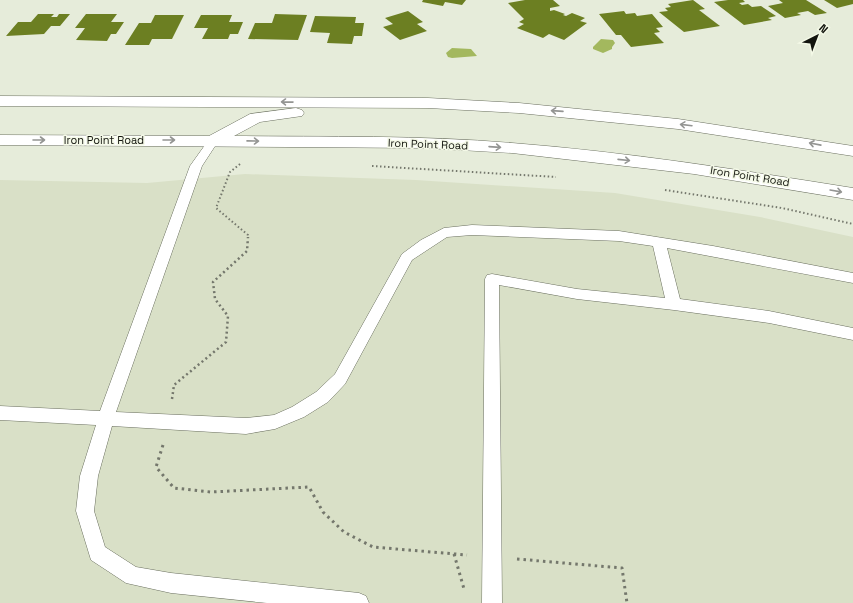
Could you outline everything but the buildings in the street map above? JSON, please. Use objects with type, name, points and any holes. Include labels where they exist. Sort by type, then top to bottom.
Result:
[{"type":"main road","points":[[0,101],[428,103],[572,112],[652,120],[763,135],[853,151]]},
{"type":"main road","points":[[214,140],[256,118],[299,112],[384,114],[428,103]]},
{"type":"main road","name":"Iron Point Road","points":[[0,140],[214,140],[426,143],[512,148],[694,168],[853,194]]},
{"type":"lane","points":[[214,140],[196,166],[106,418],[89,476],[85,512],[98,553],[133,576],[171,583],[359,603]]},
{"type":"lane","points":[[0,413],[246,426],[275,422],[298,412],[322,397],[340,379],[407,257],[426,243],[444,233],[472,230],[619,236],[713,251],[853,278]]},
{"type":"lane","points":[[659,243],[674,304]]},
{"type":"lane","points":[[492,603],[492,279],[577,294],[674,304],[769,317],[853,334]]},
{"type":"path","points":[[246,163],[240,164],[230,172],[216,208],[248,235],[247,251],[213,282],[215,299],[228,316],[226,342],[174,385],[170,422],[156,467],[174,488],[210,492],[309,487],[323,512],[344,532],[373,547],[622,568],[627,603]]},
{"type":"path","points":[[368,166],[562,177]]},
{"type":"path","points":[[663,189],[782,208],[853,224]]},
{"type":"path","points":[[454,554],[466,596]]},
{"type":"shaded area","points":[[601,39],[613,40],[615,43],[612,49],[603,53],[593,49],[593,47]]},
{"type":"shaded area","points":[[452,48],[471,49],[477,56],[448,57],[446,53]]},
{"type":"shaded area","points":[[245,174],[416,180],[615,193],[760,217],[853,237],[853,603],[0,603],[0,180],[147,183]]}]
